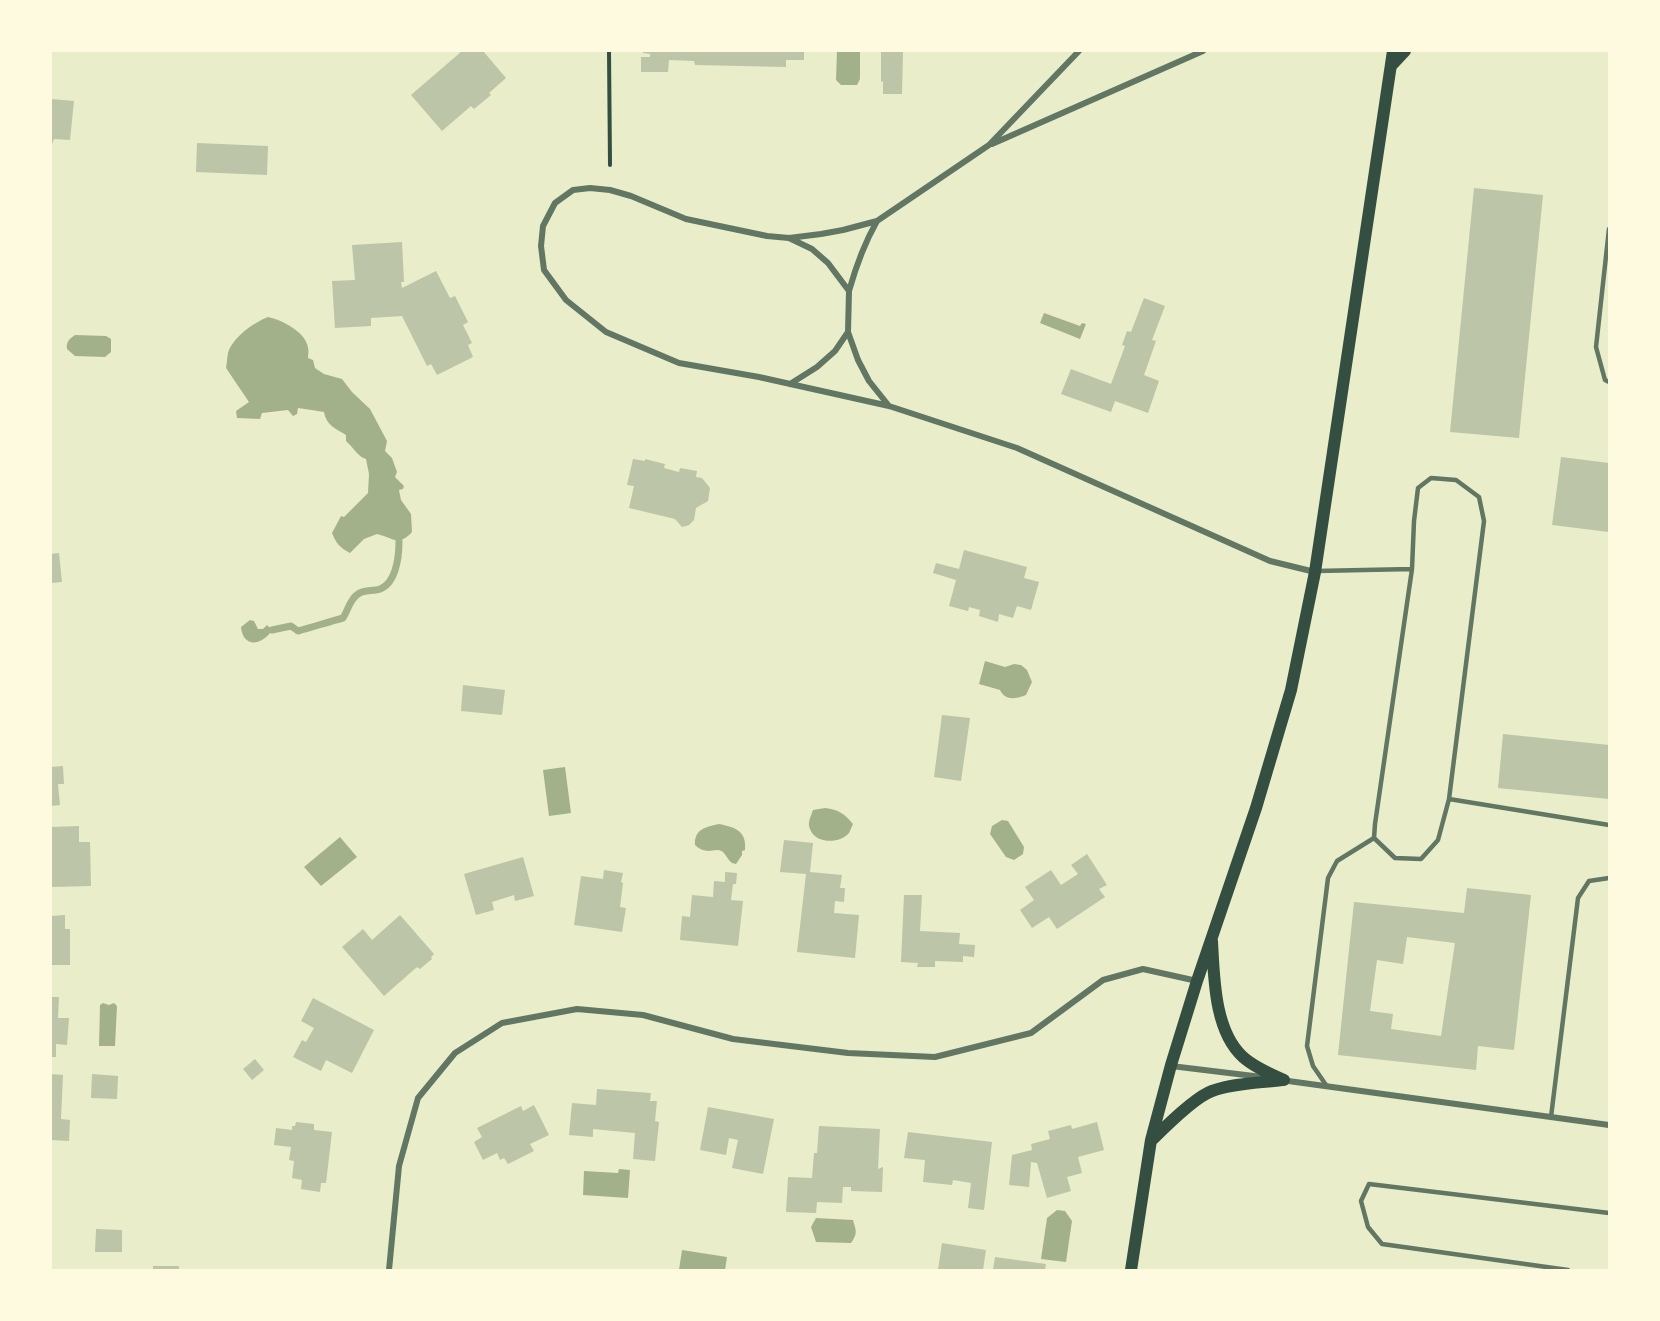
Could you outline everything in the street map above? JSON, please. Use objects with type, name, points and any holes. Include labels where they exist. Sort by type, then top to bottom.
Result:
[{"type":"main road","points":[[1131,1270],[1152,1140],[1171,1065],[1212,935],[1256,808],[1291,690],[1315,572],[1393,51]]},
{"type":"main road","points":[[1391,66],[1405,51]]},
{"type":"main road","points":[[1212,935],[1217,1005],[1229,1038],[1242,1056],[1263,1071],[1284,1080]]},
{"type":"main road","points":[[1152,1140],[1192,1103],[1210,1091],[1284,1080]]},
{"type":"street","points":[[989,145],[1079,51]]},
{"type":"street","points":[[1203,51],[989,145],[877,221],[843,230],[789,238],[767,236],[686,219],[631,196],[610,190],[590,188],[573,190],[555,203],[543,226],[541,246],[544,270],[566,300],[606,332],[680,363],[889,406],[1017,448],[1270,561],[1315,572]]},
{"type":"street","points":[[877,221],[859,258],[849,291],[848,332],[858,360],[869,381],[889,406]]},
{"type":"street","points":[[789,238],[813,249],[828,263],[849,291]]},
{"type":"street","points":[[790,384],[817,367],[836,351],[848,332]]},
{"type":"street","points":[[388,1270],[399,1166],[418,1098],[455,1053],[502,1023],[577,1009],[643,1015],[733,1039],[848,1053],[935,1057],[1031,1033],[1103,980],[1143,969],[1197,981]]},
{"type":"street","points":[[1171,1065],[1609,1125]]},
{"type":"lane","points":[[1609,229],[1596,347],[1605,380],[1609,382]]},
{"type":"lane","points":[[1431,478],[1456,480],[1479,497],[1484,522],[1449,799],[1438,840],[1421,859],[1395,858],[1374,838],[1412,569],[1418,488],[1431,478]]},
{"type":"lane","points":[[1315,572],[1412,569]]},
{"type":"lane","points":[[1449,799],[1609,825]]},
{"type":"lane","points":[[1326,1085],[1313,1066],[1307,1046],[1328,878],[1337,861],[1374,838]]},
{"type":"lane","points":[[1551,1117],[1578,898],[1589,881],[1609,878]]},
{"type":"lane","points":[[1568,1270],[1382,1244],[1368,1227],[1361,1201],[1369,1184],[1609,1214]]},
{"type":"path","points":[[609,51],[610,165]]},
{"type":"shaded area","points":[[837,51],[860,51],[860,79],[857,85],[841,85],[836,80]]},
{"type":"shaded area","points":[[1044,313],[1080,326],[1082,323],[1086,324],[1080,339],[1040,323]]},
{"type":"shaded area","points":[[268,317],[298,332],[306,342],[308,358],[313,360],[315,368],[324,374],[342,379],[370,409],[387,441],[385,451],[392,458],[397,472],[395,477],[404,486],[399,490],[401,500],[411,514],[412,532],[407,537],[396,540],[377,534],[364,539],[350,553],[335,540],[332,533],[341,516],[344,517],[368,493],[369,474],[366,459],[346,441],[346,435],[329,423],[324,412],[298,408],[297,414],[293,416],[288,410],[262,413],[260,419],[237,418],[236,411],[249,402],[226,368],[228,353],[234,341],[244,331]]},
{"type":"shaded area","points":[[75,335],[106,336],[111,339],[111,352],[105,357],[75,356],[67,347],[68,341]]},
{"type":"shaded area","points":[[250,620],[254,621],[258,629],[263,629],[267,625],[272,630],[264,639],[249,642],[245,639],[241,627]]},
{"type":"shaded area","points":[[985,661],[1005,667],[1014,664],[1021,665],[1027,670],[1032,682],[1026,695],[1008,697],[1000,690],[979,684]]},
{"type":"shaded area","points":[[565,767],[571,813],[549,816],[543,770]]},
{"type":"shaded area","points":[[825,808],[841,813],[853,824],[845,837],[828,841],[813,834],[809,824],[813,810]]},
{"type":"shaded area","points":[[1002,820],[1008,821],[1024,847],[1023,854],[1014,860],[1006,857],[990,834],[992,826]]},
{"type":"shaded area","points":[[719,824],[739,831],[744,838],[745,850],[742,851],[736,864],[732,863],[720,850],[707,851],[695,845],[696,835],[699,832]]},
{"type":"shaded area","points":[[340,837],[357,857],[321,886],[304,867]]},
{"type":"shaded area","points":[[103,1003],[109,1005],[114,1003],[117,1006],[115,1046],[99,1046],[100,1005]]},
{"type":"shaded area","points":[[619,1169],[630,1170],[628,1198],[583,1195],[584,1171],[618,1173]]},
{"type":"shaded area","points":[[1057,1210],[1065,1211],[1072,1221],[1066,1262],[1041,1259],[1047,1218]]},
{"type":"shaded area","points":[[816,1218],[853,1220],[855,1237],[851,1243],[816,1242],[811,1227]]},
{"type":"shaded area","points":[[682,1250],[727,1257],[725,1270],[679,1270]]},
{"type":"building","points":[[462,51],[483,51],[506,78],[489,93],[491,95],[474,109],[471,106],[442,131],[411,95]]},
{"type":"building","points":[[643,51],[804,51],[804,60],[786,60],[786,67],[695,65],[694,61],[669,60],[668,72],[641,72],[641,57],[650,57],[650,54],[643,53]]},
{"type":"building","points":[[881,51],[903,51],[902,94],[883,94]]},
{"type":"building","points":[[51,99],[74,101],[70,140],[54,139],[51,147]]},
{"type":"building","points":[[197,143],[268,146],[267,175],[196,172]]},
{"type":"building","points":[[1474,188],[1543,195],[1519,438],[1450,432]]},
{"type":"building","points":[[402,242],[404,282],[401,282],[402,288],[436,271],[450,298],[455,296],[468,322],[463,325],[472,343],[468,345],[473,357],[437,375],[431,364],[427,366],[402,316],[371,318],[371,326],[335,328],[332,281],[355,280],[352,245]]},
{"type":"building","points":[[1144,298],[1165,306],[1152,340],[1156,341],[1144,375],[1159,381],[1148,413],[1115,401],[1111,412],[1061,394],[1071,369],[1111,384],[1125,346],[1122,345],[1127,331],[1131,332]]},
{"type":"building","points":[[1561,457],[1609,463],[1609,532],[1552,525]]},
{"type":"building","points":[[633,459],[645,461],[645,459],[665,464],[664,468],[679,472],[680,468],[697,471],[696,477],[702,478],[710,488],[708,501],[696,508],[694,520],[689,525],[682,527],[675,519],[629,508],[634,486],[627,485]]},
{"type":"building","points":[[964,550],[1027,567],[1024,578],[1039,582],[1031,610],[1017,606],[1013,618],[999,614],[998,622],[979,616],[980,610],[969,607],[968,611],[949,606],[956,580],[933,573],[936,563],[959,569]]},
{"type":"building","points":[[59,553],[62,582],[51,583],[51,554]]},
{"type":"building","points":[[463,685],[505,690],[502,715],[461,711]]},
{"type":"building","points":[[942,715],[970,718],[961,781],[934,777]]},
{"type":"building","points":[[1503,734],[1609,745],[1609,799],[1498,788]]},
{"type":"building","points":[[63,766],[64,784],[58,784],[60,805],[51,806],[51,767]]},
{"type":"building","points":[[79,826],[79,842],[90,842],[91,886],[51,887],[51,827]]},
{"type":"building","points":[[784,840],[813,843],[810,872],[842,875],[840,888],[845,888],[844,902],[835,901],[834,913],[859,915],[855,958],[797,952],[806,874],[780,872]]},
{"type":"building","points":[[1087,854],[1107,885],[1099,889],[1105,897],[1057,929],[1049,917],[1032,928],[1020,910],[1034,900],[1025,887],[1051,870],[1061,885],[1078,874],[1071,865]]},
{"type":"building","points":[[523,857],[534,896],[515,901],[514,895],[492,902],[494,910],[476,915],[464,874]]},
{"type":"building","points":[[604,870],[623,873],[620,907],[626,908],[622,932],[574,925],[581,876],[603,879]]},
{"type":"building","points":[[725,872],[737,873],[731,900],[743,901],[738,946],[680,940],[682,916],[690,917],[692,895],[713,897],[714,881],[725,882]]},
{"type":"building","points":[[1467,888],[1531,895],[1514,1050],[1478,1046],[1476,1070],[1338,1055],[1354,902],[1464,913]],"holes":[[[1407,937],[1455,943],[1441,1036],[1391,1029],[1393,1014],[1370,1011],[1377,960],[1403,964]]]},
{"type":"building","points":[[904,895],[922,895],[920,931],[960,933],[959,944],[975,945],[974,957],[963,956],[963,962],[935,961],[935,967],[917,967],[918,963],[901,962]]},
{"type":"building","points":[[65,915],[65,929],[70,929],[70,965],[51,965],[51,916]]},
{"type":"building","points":[[400,915],[434,954],[432,959],[420,969],[417,967],[384,996],[342,947],[363,929],[372,940]]},
{"type":"building","points":[[51,997],[59,997],[58,1018],[69,1018],[67,1045],[56,1044],[56,1057],[51,1057]]},
{"type":"building","points":[[313,998],[374,1030],[352,1073],[326,1060],[321,1071],[293,1057],[302,1040],[306,1042],[314,1028],[301,1021]]},
{"type":"building","points":[[255,1059],[264,1070],[252,1080],[243,1069]]},
{"type":"building","points":[[51,1074],[63,1075],[61,1119],[70,1120],[69,1141],[51,1140]]},
{"type":"building","points":[[92,1074],[118,1076],[117,1099],[91,1098]]},
{"type":"building","points":[[597,1089],[651,1093],[650,1101],[657,1101],[655,1121],[659,1122],[655,1161],[633,1159],[635,1133],[593,1129],[593,1137],[569,1135],[572,1103],[596,1105]]},
{"type":"building","points":[[534,1105],[549,1135],[530,1144],[534,1151],[508,1164],[504,1158],[500,1160],[497,1153],[483,1160],[474,1142],[482,1137],[477,1128],[521,1106],[523,1111]]},
{"type":"building","points":[[708,1107],[774,1119],[763,1174],[732,1168],[738,1140],[729,1138],[726,1155],[700,1150]]},
{"type":"building","points":[[296,1122],[314,1124],[314,1130],[332,1132],[326,1183],[321,1183],[320,1192],[301,1189],[302,1180],[292,1178],[294,1161],[289,1160],[291,1147],[274,1145],[276,1128],[292,1130]]},
{"type":"building","points":[[1097,1122],[1104,1150],[1078,1157],[1082,1173],[1067,1177],[1071,1191],[1047,1198],[1037,1163],[1031,1162],[1029,1187],[1009,1185],[1012,1155],[1032,1150],[1031,1144],[1050,1139],[1048,1131],[1071,1125],[1072,1129]]},
{"type":"building","points":[[819,1126],[880,1129],[878,1169],[883,1167],[882,1192],[851,1191],[851,1187],[843,1187],[842,1203],[817,1202],[816,1213],[786,1212],[788,1177],[812,1178]]},
{"type":"building","points":[[908,1132],[992,1142],[984,1210],[968,1208],[971,1183],[953,1180],[952,1185],[923,1182],[925,1160],[904,1158]]},
{"type":"building","points":[[96,1229],[122,1230],[122,1252],[95,1252]]},
{"type":"building","points":[[942,1243],[986,1250],[983,1270],[938,1270]]},
{"type":"building","points":[[995,1257],[1046,1264],[1045,1270],[993,1270]]},
{"type":"building","points":[[153,1266],[179,1266],[179,1270],[153,1270]]},
{"type":"waterway","points":[[272,630],[291,626],[298,631],[343,618],[355,596],[364,591],[383,588],[388,583],[397,563],[399,541]]}]
